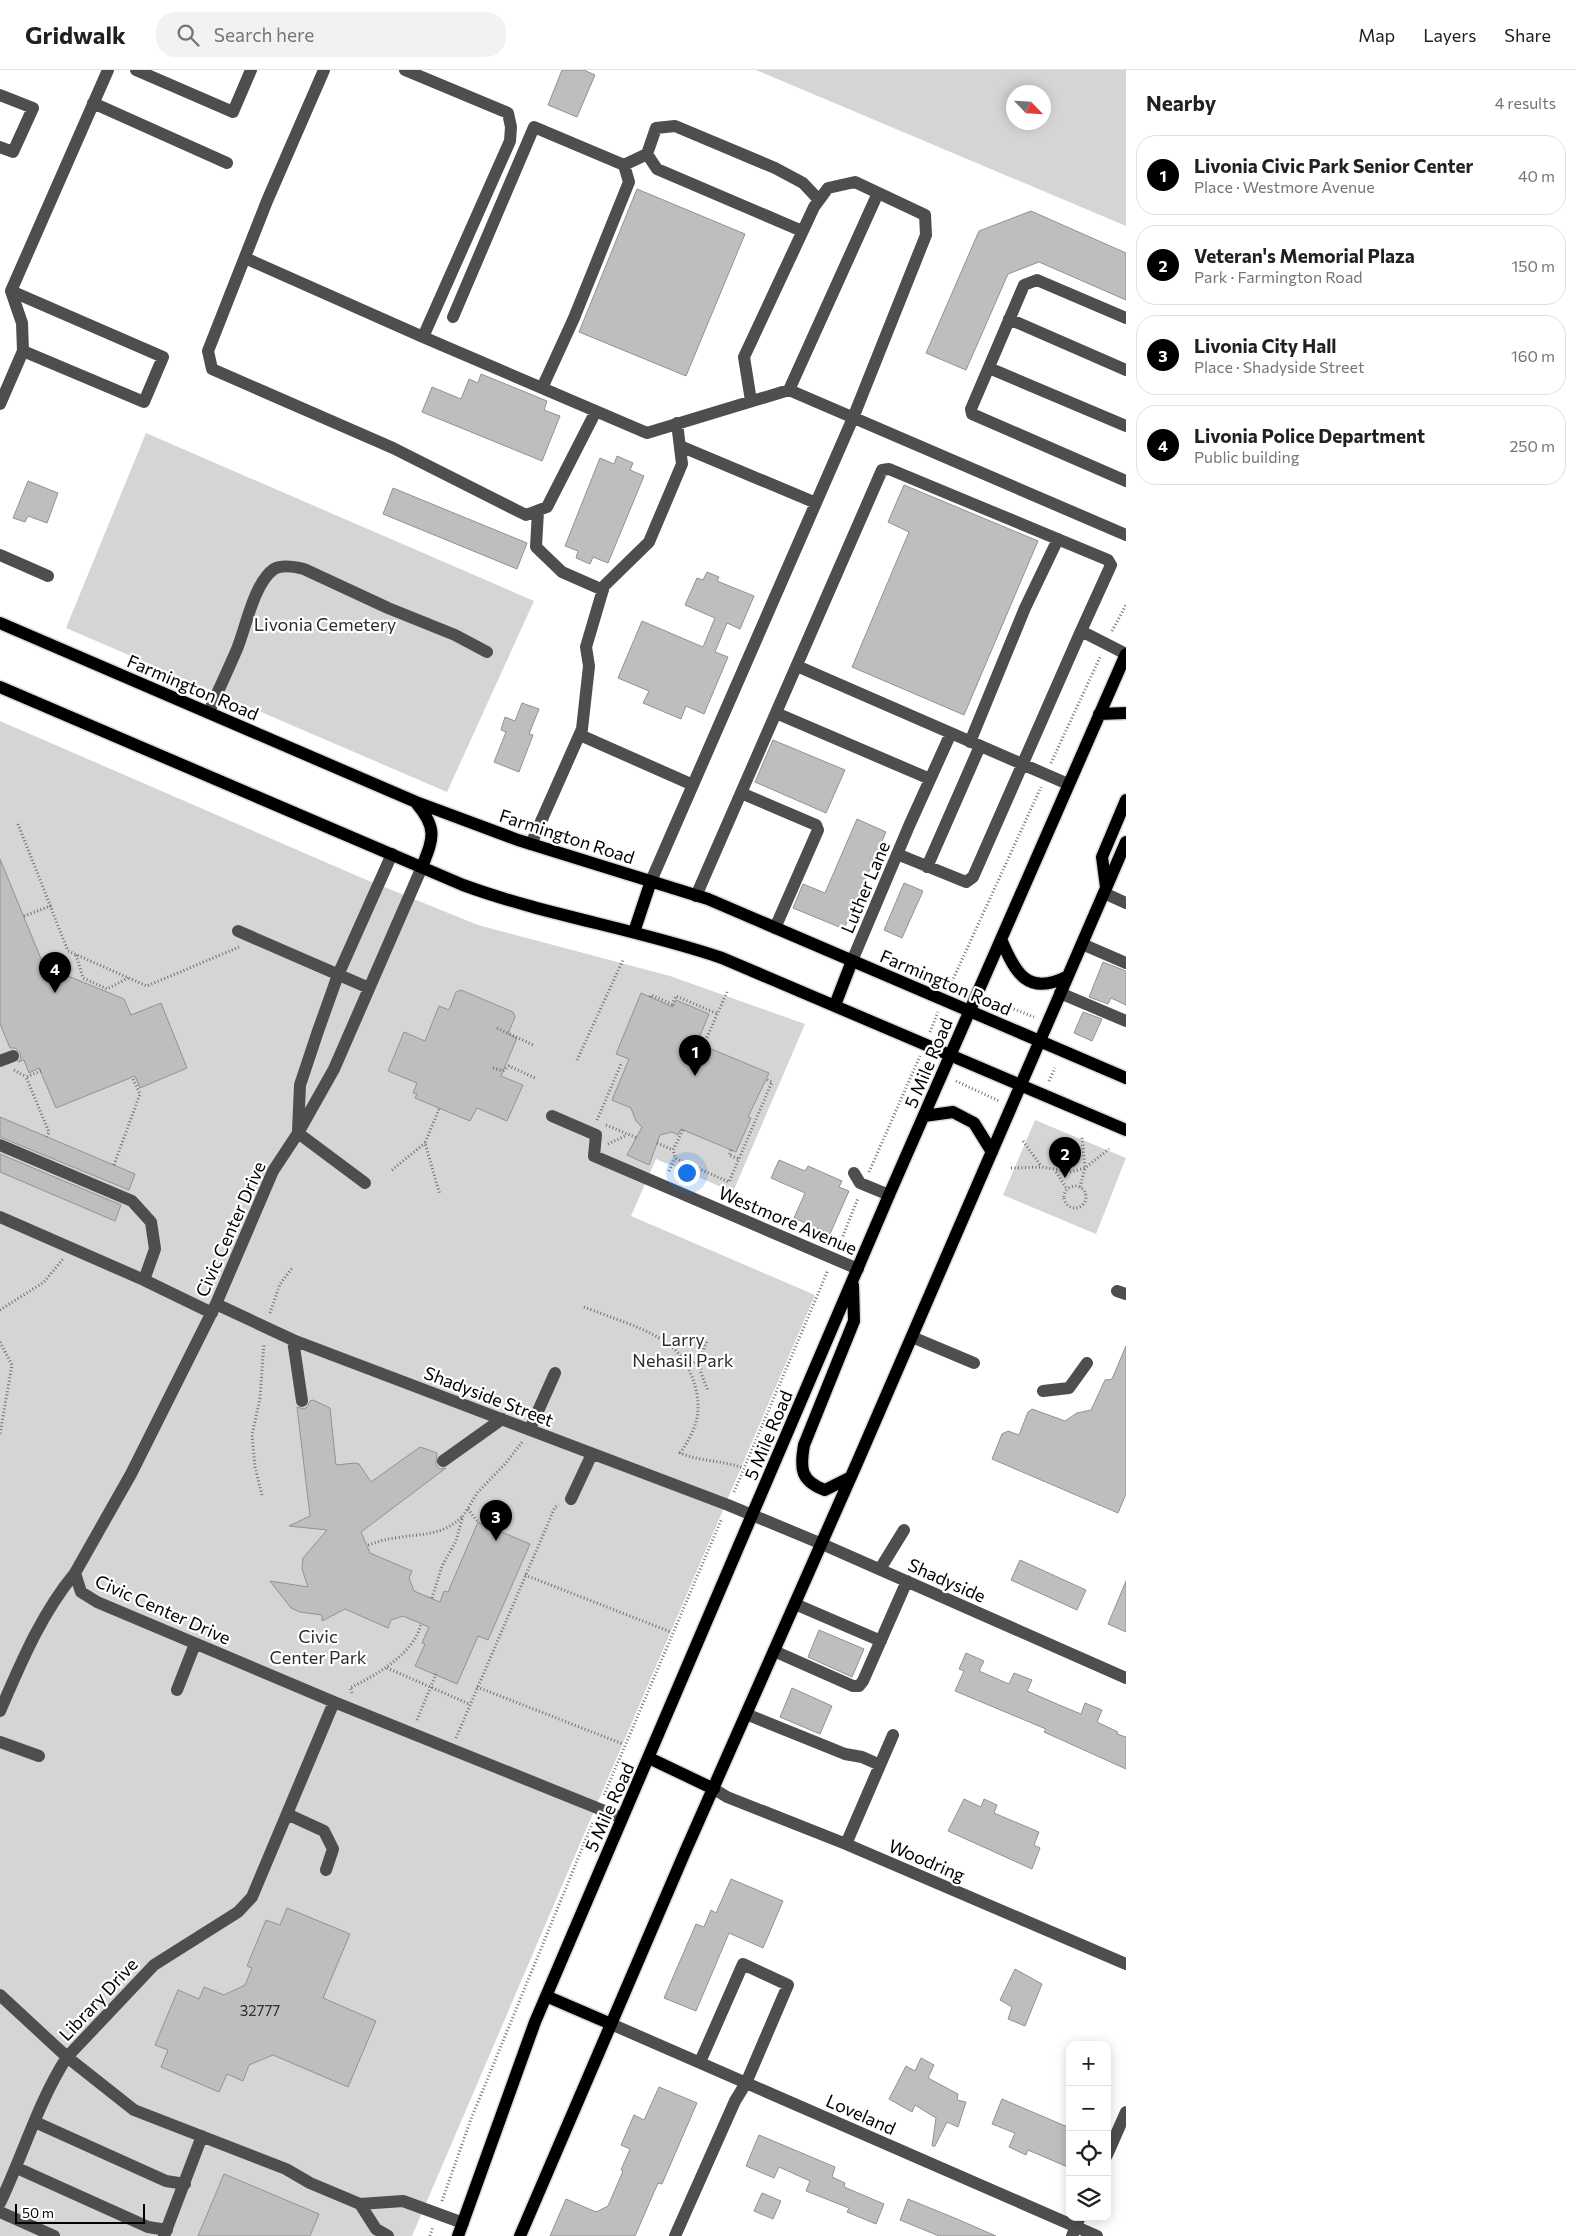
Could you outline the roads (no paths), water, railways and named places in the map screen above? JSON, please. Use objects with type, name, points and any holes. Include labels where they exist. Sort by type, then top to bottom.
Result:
[{"type":"main road","name":"Farmington Road","points":[[0,623],[416,802],[531,844],[696,896],[1126,1078]]},
{"type":"main road","name":"5 Mile Road","points":[[458,2236],[511,2086],[546,1996],[889,1195],[952,1055],[969,1011],[1126,654]]},
{"type":"main road","points":[[0,687],[422,867],[502,899],[634,932],[722,958],[1126,1130]]},
{"type":"main road","points":[[1099,714],[1126,713]]},
{"type":"main road","points":[[1105,890],[1102,857],[1126,800]]},
{"type":"main road","points":[[416,802],[429,817],[433,834],[422,867]]},
{"type":"main road","points":[[520,2236],[1126,842]]},
{"type":"main road","points":[[634,932],[651,881]]},
{"type":"main road","points":[[1001,939],[1017,972],[1029,981],[1042,985],[1054,983],[1068,976]]},
{"type":"main road","points":[[834,1005],[852,962]]},
{"type":"main road","points":[[924,1116],[953,1112],[974,1124],[992,1152]]},
{"type":"main road","points":[[851,1477],[824,1490],[808,1481],[801,1462],[804,1445],[854,1321],[855,1275]]},
{"type":"main road","points":[[649,1758],[714,1789]]},
{"type":"main road","points":[[546,1996],[611,2024]]},
{"type":"street","points":[[0,404],[23,351],[22,323],[11,292],[108,70]]},
{"type":"street","points":[[136,70],[233,112],[251,70]]},
{"type":"street","points":[[324,70],[208,351],[212,369],[393,448],[526,515],[547,507],[596,411]]},
{"type":"street","points":[[405,70],[508,113],[511,127],[510,141],[423,337]]},
{"type":"street","points":[[0,95],[33,108],[13,152],[0,147]]},
{"type":"street","points":[[94,103],[227,163]]},
{"type":"street","points":[[453,317],[534,127],[624,165],[647,154],[656,128],[675,126],[775,168],[803,183],[819,200]]},
{"type":"street","points":[[647,154],[657,169],[802,231]]},
{"type":"street","points":[[542,388],[574,318],[629,182],[624,165]]},
{"type":"street","points":[[651,881],[852,418],[926,235],[925,215],[855,182],[828,188],[802,231],[744,357],[751,401]]},
{"type":"street","points":[[789,390],[878,192]]},
{"type":"street","points":[[245,258],[647,433],[789,390],[1126,535]]},
{"type":"street","points":[[1126,318],[1037,280],[1024,286],[971,408],[972,414],[1126,481]]},
{"type":"street","points":[[11,292],[164,357],[144,402],[23,351]]},
{"type":"street","points":[[1009,319],[1126,370]]},
{"type":"street","points":[[988,368],[1126,426]]},
{"type":"street","points":[[531,844],[582,729],[588,666],[586,647],[603,590],[649,542],[682,464],[678,423]]},
{"type":"street","points":[[680,446],[816,503]]},
{"type":"street","points":[[696,896],[882,470],[889,469],[1108,560],[1111,565],[973,877],[966,882],[897,854]]},
{"type":"street","points":[[538,511],[536,547],[562,572],[603,590]]},
{"type":"street","points":[[928,867],[1025,608],[1058,539]]},
{"type":"street","points":[[0,555],[48,576]]},
{"type":"street","points":[[209,712],[237,647],[254,599],[275,568],[291,566],[304,569],[388,608],[455,635],[486,652]]},
{"type":"street","points":[[1081,631],[1126,654]]},
{"type":"street","points":[[797,666],[1068,784]]},
{"type":"street","points":[[776,713],[930,779]]},
{"type":"street","name":"Luther Lane","points":[[852,962],[909,826],[951,734]]},
{"type":"street","points":[[580,735],[693,785]]},
{"type":"street","points":[[741,793],[816,825],[818,830],[775,928]]},
{"type":"street","points":[[365,1183],[298,1133],[300,1085],[338,975],[392,854]]},
{"type":"street","name":"Civic Center Drive","points":[[422,867],[334,1069],[298,1133],[273,1171],[214,1309],[131,1474],[75,1573],[81,1592],[97,1602],[334,1702],[622,1818]]},
{"type":"street","points":[[1105,890],[1126,903]]},
{"type":"street","points":[[238,931],[369,988]]},
{"type":"street","points":[[1082,944],[1126,963]]},
{"type":"street","points":[[1060,993],[1126,1021]]},
{"type":"street","points":[[0,1061],[13,1056]]},
{"type":"street","name":"Westmore Avenue","points":[[552,1116],[596,1135],[594,1156],[834,1258],[855,1275]]},
{"type":"street","points":[[0,1145],[132,1201],[151,1222],[154,1240],[155,1249],[144,1280]]},
{"type":"street","points":[[854,1173],[860,1183],[889,1195]]},
{"type":"street","name":"Shadyside Street","points":[[0,1217],[214,1309],[752,1515]]},
{"type":"street","points":[[912,1337],[974,1363]]},
{"type":"street","points":[[293,1340],[302,1401]]},
{"type":"street","points":[[1043,1391],[1070,1388],[1087,1363]]},
{"type":"street","points":[[530,1430],[555,1373]]},
{"type":"street","points":[[443,1461],[502,1419]]},
{"type":"street","points":[[571,1500],[592,1454]]},
{"type":"street","name":"Shadyside","points":[[752,1515],[880,1569],[1126,1678]]},
{"type":"street","points":[[880,1569],[904,1530]]},
{"type":"street","points":[[0,1711],[19,1666],[46,1612],[75,1573]]},
{"type":"street","points":[[774,1651],[853,1686],[859,1686],[863,1681],[907,1581]]},
{"type":"street","points":[[795,1604],[881,1641]]},
{"type":"street","points":[[177,1690],[195,1644]]},
{"type":"street","name":"Library Drive","points":[[334,1702],[252,1897],[238,1912],[154,1965],[67,2058],[134,2110],[286,2169],[310,2183],[360,2204],[403,2201],[463,2223]]},
{"type":"street","points":[[746,1714],[845,1754],[862,1757],[880,1765]]},
{"type":"street","points":[[846,1844],[893,1735]]},
{"type":"street","points":[[0,1742],[39,1756]]},
{"type":"street","name":"Woodring","points":[[714,1789],[1126,1964]]},
{"type":"street","points":[[287,1814],[324,1831],[333,1849],[326,1870]]},
{"type":"street","points":[[675,2236],[735,2101],[746,2083],[788,1985],[743,1964],[700,2062]]},
{"type":"street","points":[[0,1995],[67,2058],[52,2081],[17,2168],[0,2203]]},
{"type":"street","name":"Loveland","points":[[611,2024],[1097,2236]]},
{"type":"street","points":[[1111,2146],[1126,2112]]},
{"type":"street","points":[[35,2122],[166,2181],[185,2184]]},
{"type":"street","points":[[17,2168],[165,2233],[202,2136]]},
{"type":"street","points":[[360,2204],[376,2229],[388,2236]]},
{"type":"street","points":[[0,2212],[54,2236]]},
{"type":"place","name":"Livonia Police Department","points":[[55,993]]},
{"type":"place","name":"Livonia Civic Park Senior Center","points":[[695,1076]]},
{"type":"place","name":"Veteran's Memorial Plaza","points":[[1065,1178]]},
{"type":"place","name":"Livonia City Hall","points":[[496,1541]]},
{"type":"park label","name":"Livonia Cemetery","points":[[325,624]]},
{"type":"park label","name":"Larry Nehasil Park","points":[[683,1349]]},
{"type":"park label","name":"Civic Center Park","points":[[318,1646]]}]
